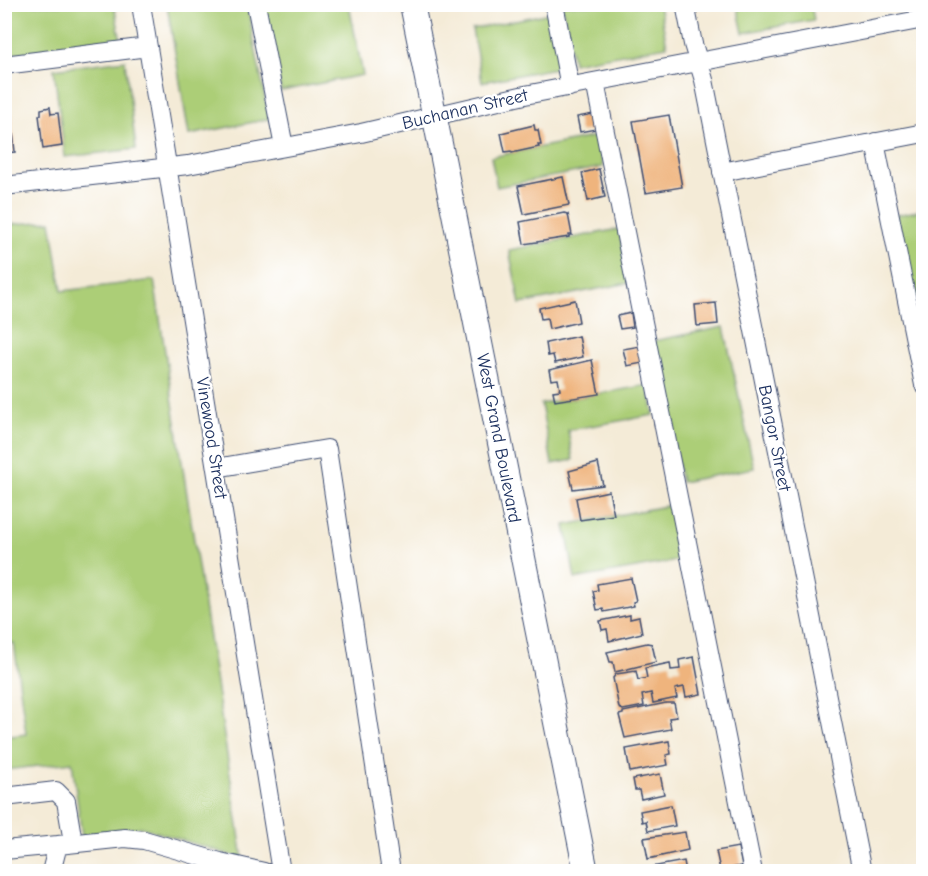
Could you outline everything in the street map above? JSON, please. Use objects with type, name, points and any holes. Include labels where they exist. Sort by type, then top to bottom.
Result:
[{"type":"main road","name":"West Grand Boulevard","points":[[412,4],[586,872]]},
{"type":"street","name":"Vinewood Street","points":[[141,4],[281,872]]},
{"type":"street","points":[[256,4],[284,147]]},
{"type":"street","points":[[554,4],[570,87]]},
{"type":"street","name":"Bangor Street","points":[[685,4],[704,80],[862,872]]},
{"type":"street","name":"Buchanan Street","points":[[4,186],[169,168],[361,133],[570,87],[924,19]]},
{"type":"street","points":[[4,65],[148,47]]},
{"type":"street","points":[[595,82],[753,872]]},
{"type":"street","points":[[722,172],[924,133]]},
{"type":"street","points":[[875,142],[924,385]]},
{"type":"street","points":[[216,468],[327,449],[391,872]]},
{"type":"street","points":[[4,797],[56,791],[66,801],[66,844],[51,872]]},
{"type":"street","points":[[4,850],[125,838],[144,840],[264,872]]},
{"type":"green space","points":[[4,5],[114,5],[121,41],[5,55]]},
{"type":"green space","points":[[167,5],[247,5],[269,119],[189,135]]},
{"type":"green space","points":[[264,5],[349,5],[363,75],[281,91]]},
{"type":"green space","points":[[562,5],[659,5],[667,46],[573,63]]},
{"type":"green space","points":[[737,5],[811,5],[814,20],[743,33]]},
{"type":"green space","points":[[550,13],[561,67],[482,82],[472,29]]},
{"type":"green space","points":[[125,60],[136,149],[65,157],[54,69]]},
{"type":"green space","points":[[597,136],[603,167],[497,187],[491,157]]},
{"type":"green space","points":[[923,210],[923,312],[916,313],[896,215]]},
{"type":"green space","points":[[51,221],[62,291],[154,280],[243,859],[141,827],[82,836],[72,762],[5,770],[4,737],[26,734],[14,643],[4,644],[5,225]]},
{"type":"green space","points":[[619,229],[629,283],[520,304],[509,250]]},
{"type":"green space","points":[[724,327],[754,468],[681,482],[653,341]]},
{"type":"green space","points":[[648,385],[654,415],[568,430],[573,460],[552,464],[541,404]]},
{"type":"green space","points":[[671,505],[681,560],[575,579],[565,525]]},
{"type":"building","points":[[50,107],[51,114],[58,113],[62,146],[43,149],[39,115],[41,115],[41,109]]},
{"type":"building","points":[[4,113],[11,113],[15,152],[4,153]]},
{"type":"building","points":[[593,114],[596,129],[580,132],[577,117]]},
{"type":"building","points":[[669,115],[682,187],[646,193],[633,121]]},
{"type":"building","points":[[534,125],[535,130],[538,130],[541,145],[538,145],[539,147],[512,153],[511,151],[505,152],[501,133]]},
{"type":"building","points":[[599,169],[605,197],[588,201],[582,173]]},
{"type":"building","points":[[563,177],[569,205],[524,214],[518,186]]},
{"type":"building","points":[[568,214],[572,235],[524,244],[520,222]]},
{"type":"building","points":[[575,300],[579,322],[549,329],[547,318],[541,319],[539,308]]},
{"type":"building","points":[[716,303],[718,324],[697,326],[695,305]]},
{"type":"building","points":[[631,313],[633,327],[620,329],[617,316]]},
{"type":"building","points":[[579,336],[583,357],[555,363],[553,355],[548,356],[546,343]]},
{"type":"building","points":[[640,346],[643,363],[627,366],[623,349]]},
{"type":"building","points":[[592,360],[599,394],[555,401],[553,391],[560,390],[558,379],[551,380],[549,370]]},
{"type":"building","points":[[598,463],[603,485],[573,489],[569,471]]},
{"type":"building","points":[[609,491],[614,515],[580,520],[576,498]]},
{"type":"building","points":[[631,578],[636,601],[633,602],[634,606],[604,612],[603,609],[597,610],[593,591],[598,590],[597,584]]},
{"type":"building","points":[[630,615],[630,619],[639,617],[642,633],[609,641],[607,629],[602,630],[600,621]]},
{"type":"building","points":[[647,643],[652,644],[656,662],[615,672],[613,662],[610,662],[607,652]]},
{"type":"building","points":[[694,657],[701,694],[686,697],[684,687],[675,689],[677,698],[653,703],[651,693],[642,695],[644,706],[623,710],[619,708],[613,678],[616,674],[636,671],[638,680],[647,678],[645,668],[670,663],[671,670],[680,669],[679,660]]},
{"type":"building","points":[[674,703],[677,717],[669,718],[671,729],[625,738],[619,715],[623,712]]},
{"type":"building","points":[[669,741],[671,754],[666,755],[668,765],[630,772],[626,749]]},
{"type":"building","points":[[660,774],[664,794],[641,799],[639,790],[635,790],[633,779]]},
{"type":"building","points":[[671,805],[675,826],[648,831],[646,821],[642,822],[640,811]]},
{"type":"building","points":[[685,832],[688,850],[648,859],[644,838]]},
{"type":"building","points":[[738,847],[742,866],[720,870],[716,851]]},
{"type":"building","points":[[684,861],[686,872],[652,872],[651,867]]}]
